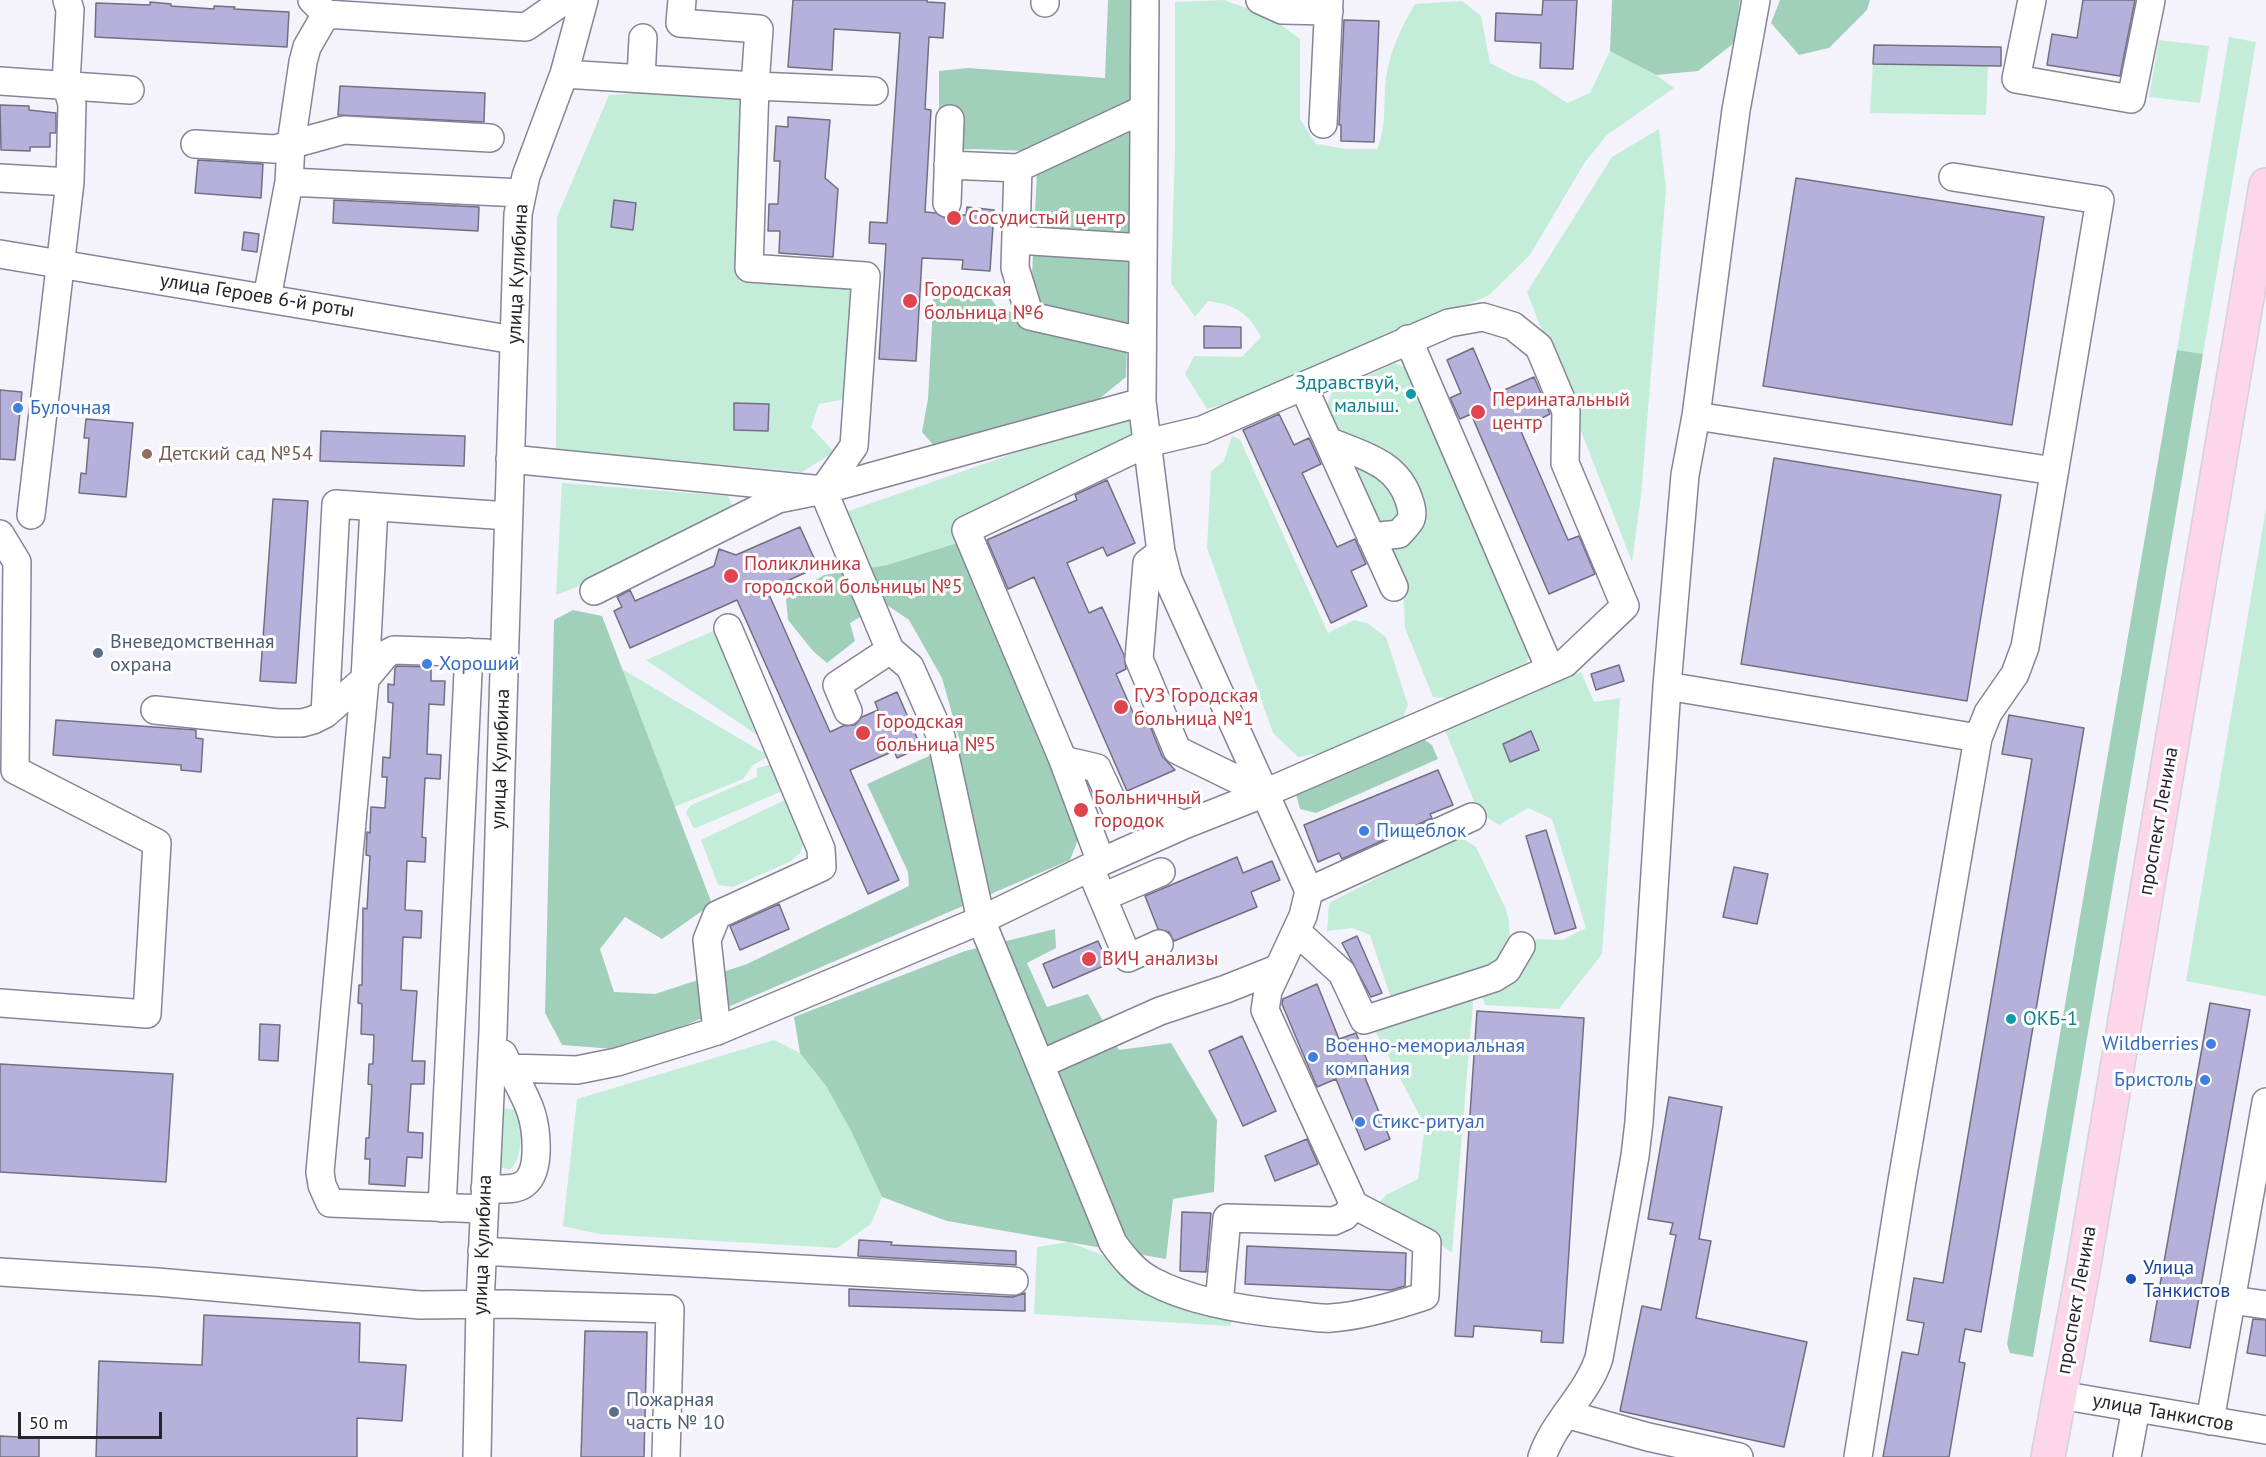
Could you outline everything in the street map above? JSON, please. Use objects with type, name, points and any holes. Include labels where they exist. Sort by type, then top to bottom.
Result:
[{"type":"main road","name":"проспект Ленина","points":[[2048,1457],[2085,1258],[2266,190]]},
{"type":"street","points":[[32,515],[70,182],[72,104],[66,84],[70,10],[67,0]]},
{"type":"street","points":[[267,298],[289,182],[291,144],[306,47],[319,7],[469,11],[526,27],[565,0]]},
{"type":"street","name":"улица Кулибина","points":[[477,1457],[480,1304],[493,1032],[517,232],[526,176],[564,74],[584,0]]},
{"type":"street","points":[[682,0],[680,23],[759,29],[749,268],[866,276],[854,446],[823,490]]},
{"type":"street","points":[[823,490],[890,650],[910,668],[941,737],[981,921],[1113,1243],[1124,1258],[1135,1270],[1152,1281],[1219,1304],[1245,1310],[1330,1318],[1390,1307],[1425,1296],[1427,1243],[1354,1205],[1265,1010],[1268,991],[1303,916],[1309,891],[1168,579],[1161,552],[1142,402],[1142,110],[1145,0]]},
{"type":"street","points":[[1260,0],[1282,10],[1329,5],[1323,124]]},
{"type":"street","points":[[1542,1457],[1548,1442],[1591,1378],[1599,1358],[1635,1156],[1667,686],[1685,476],[1696,416],[1736,111],[1756,0]]},
{"type":"street","points":[[2032,0],[2016,79],[2132,99],[2151,0]]},
{"type":"street","points":[[641,78],[643,38]]},
{"type":"street","points":[[564,74],[874,91]]},
{"type":"street","points":[[0,81],[130,90]]},
{"type":"street","points":[[948,165],[1018,168],[1142,110]]},
{"type":"street","points":[[947,203],[950,119]]},
{"type":"street","points":[[195,144],[275,149],[344,130],[490,138]]},
{"type":"street","points":[[1018,168],[1015,268],[1030,316],[1141,341]]},
{"type":"street","points":[[1858,1457],[1903,1175],[1978,738],[1988,713],[2015,674],[2025,647],[2100,200],[1953,177]]},
{"type":"street","points":[[0,178],[70,182]]},
{"type":"street","points":[[289,182],[522,193]]},
{"type":"street","points":[[1016,240],[1143,248]]},
{"type":"street","name":"улица Героев 6-й роты","points":[[0,254],[514,340]]},
{"type":"street","points":[[509,1068],[577,1070],[617,1062],[717,1031],[981,921],[1095,865],[1184,825],[1265,793],[1565,663],[1625,606],[1565,463],[1566,411],[1539,347],[1513,326],[1483,317],[1449,323],[1202,430],[1147,443],[966,530],[1063,760],[1095,865],[1103,897],[1128,958],[1159,944]]},
{"type":"street","points":[[1408,339],[1550,669]]},
{"type":"street","points":[[1303,386],[1394,587]]},
{"type":"street","points":[[594,591],[778,499],[823,490],[1142,402]]},
{"type":"street","points":[[1696,416],[2054,471]]},
{"type":"street","points":[[1328,441],[1380,462],[1397,476],[1407,494],[1411,506],[1411,520],[1399,534],[1371,537]]},
{"type":"street","points":[[510,459],[823,490]]},
{"type":"street","points":[[325,714],[336,504],[508,516]]},
{"type":"street","points":[[374,507],[365,679],[320,1172],[321,1185],[330,1203],[442,1208],[485,1199],[504,1190],[520,1187],[529,1181],[534,1173],[537,1141],[534,1116],[493,1032]]},
{"type":"street","points":[[0,534],[17,562],[15,770],[157,843],[147,1014],[0,1003]]},
{"type":"street","points":[[1161,552],[1147,563],[1139,659],[1173,740],[1178,750],[1265,793]]},
{"type":"street","points":[[717,1031],[707,940],[717,915],[822,867],[821,849],[728,628]]},
{"type":"street","points":[[155,710],[278,723],[302,723],[325,714],[365,679],[386,654],[394,650],[505,653]]},
{"type":"street","points":[[848,711],[837,685],[890,650]]},
{"type":"street","points":[[442,1208],[469,652]]},
{"type":"street","points":[[1667,686],[1978,738]]},
{"type":"street","points":[[1063,760],[1097,768],[1114,807],[1095,865]]},
{"type":"street","points":[[1114,807],[1163,816],[1184,825]]},
{"type":"street","points":[[1309,891],[1472,817]]},
{"type":"street","points":[[1103,897],[1161,872]]},
{"type":"street","points":[[1296,931],[1342,973],[1364,1020],[1494,978],[1507,970],[1521,946]]},
{"type":"street","points":[[1041,1064],[1160,1011],[1279,968]]},
{"type":"street","points":[[2210,1421],[2266,1102]]},
{"type":"street","points":[[1219,1304],[1227,1218],[1334,1221],[1345,1216],[1354,1205]]},
{"type":"street","points":[[482,1251],[1014,1281]]},
{"type":"street","points":[[0,1272],[157,1282],[420,1305],[480,1304],[670,1309],[666,1457]]},
{"type":"street","points":[[2231,1300],[2266,1305]]},
{"type":"street","name":"улица Танкистов","points":[[2060,1395],[2266,1430]]},
{"type":"street","points":[[2127,1457],[2136,1408]]},
{"type":"street","points":[[1566,1414],[1648,1437],[1739,1457]]},
{"type":"green space","points":[[1108,0],[1138,0],[1126,377],[1099,399],[935,447],[922,432],[928,399],[934,285],[985,289],[998,309],[1021,314],[1031,296],[1037,170],[1026,151],[974,149],[939,151],[939,71],[968,68],[1105,78]]},
{"type":"green space","points":[[1224,0],[1269,16],[1300,39],[1300,119],[1316,144],[1347,149],[1377,149],[1382,132],[1386,78],[1390,58],[1415,4],[1462,1],[1481,16],[1490,63],[1515,76],[1534,81],[1567,103],[1590,93],[1610,51],[1656,75],[1674,88],[1607,135],[1585,162],[1530,255],[1489,295],[1283,387],[1207,409],[1185,374],[1194,356],[1242,357],[1261,337],[1246,316],[1226,305],[1208,301],[1195,317],[1171,283],[1175,151],[1175,2]]},
{"type":"green space","points":[[1612,0],[1740,0],[1734,43],[1698,71],[1656,75],[1610,51]]},
{"type":"green space","points":[[1780,0],[1870,0],[1867,10],[1829,48],[1799,55],[1771,23]]},
{"type":"green space","points":[[2229,37],[2256,42],[2203,354],[2177,350]]},
{"type":"green space","points":[[2159,40],[2209,46],[2200,103],[2149,97]]},
{"type":"green space","points":[[1873,64],[1988,66],[1986,115],[1870,113]]},
{"type":"green space","points":[[648,92],[750,98],[737,272],[765,284],[857,284],[851,398],[819,404],[811,427],[834,452],[802,472],[556,449],[557,217],[609,95]]},
{"type":"green space","points":[[1659,129],[1666,189],[1641,496],[1632,562],[1527,292],[1612,157]]},
{"type":"green space","points":[[2177,350],[2203,354],[2033,1357],[2010,1353],[2007,1344]]},
{"type":"green space","points":[[1395,363],[1411,370],[1416,382],[1401,390],[1408,404],[1422,396],[1532,647],[1525,667],[1455,699],[1433,697],[1405,628],[1403,585],[1326,406],[1333,391]]},
{"type":"green space","points":[[1115,418],[1130,419],[1133,432],[1126,447],[953,530],[957,543],[887,565],[866,568],[846,512]]},
{"type":"green space","points":[[1232,436],[1240,440],[1328,633],[1354,620],[1367,623],[1386,637],[1408,705],[1404,715],[1405,721],[1332,751],[1298,757],[1273,733],[1207,548],[1211,471],[1224,461]]},
{"type":"green space","points":[[562,483],[728,496],[734,508],[589,582],[556,595]]},
{"type":"green space","points":[[2266,508],[2266,996],[2186,981]]},
{"type":"green space","points":[[957,543],[1081,832],[1070,860],[628,1050],[562,1045],[545,1013],[554,620],[573,610],[602,616],[712,904],[662,939],[625,917],[600,949],[614,992],[655,994],[747,964],[909,886],[908,872],[867,784],[960,742],[942,678],[909,620],[884,603],[850,623],[855,641],[827,663],[813,651],[788,620],[786,599],[824,575],[887,565]]},
{"type":"green space","points":[[720,628],[760,737],[646,660]]},
{"type":"green space","points":[[620,668],[769,756],[753,765],[743,779],[674,807]]},
{"type":"green space","points":[[1581,672],[1594,702],[1620,698],[1602,954],[1559,1009],[1485,1005],[1480,990],[1516,974],[1536,939],[1562,940],[1586,928],[1552,819],[1528,808],[1499,825],[1478,811],[1444,728]]},
{"type":"green space","points":[[1419,736],[1432,745],[1438,759],[1316,813],[1300,809],[1295,790]]},
{"type":"green space","points":[[772,764],[781,784],[780,792],[696,828],[693,827],[686,812],[691,805],[757,777],[757,768]]},
{"type":"green space","points":[[787,799],[806,836],[800,853],[791,861],[733,887],[718,885],[701,840]]},
{"type":"green space","points":[[1458,836],[1476,847],[1505,907],[1509,921],[1510,948],[1499,970],[1393,1004],[1370,935],[1353,928],[1327,931],[1329,903]]},
{"type":"green space","points":[[1055,929],[1056,948],[1027,963],[1047,1007],[1088,994],[1119,1050],[1171,1043],[1217,1120],[1214,1192],[1173,1199],[1166,1259],[947,1221],[882,1197],[850,1129],[826,1086],[800,1053],[794,1017],[965,951]]},
{"type":"green space","points":[[1474,991],[1452,1253],[1430,1236],[1376,1206],[1386,1195],[1418,1179],[1425,1126],[1372,1025]]},
{"type":"green space","points":[[774,1040],[800,1053],[826,1086],[850,1129],[882,1197],[871,1224],[837,1248],[599,1234],[563,1226],[577,1099]]},
{"type":"green space","points":[[499,1108],[518,1110],[521,1143],[517,1159],[509,1170],[496,1165]]},
{"type":"green space","points":[[1069,1242],[1112,1259],[1232,1320],[1230,1326],[1034,1314],[1037,1247]]},
{"type":"building","points":[[793,0],[927,0],[927,2],[945,3],[943,38],[929,37],[925,109],[931,110],[925,212],[936,213],[947,219],[957,215],[966,215],[967,207],[994,210],[990,271],[962,269],[963,260],[922,258],[916,361],[879,359],[886,244],[869,243],[870,222],[887,223],[900,33],[834,29],[832,70],[788,67]]},
{"type":"building","points":[[1543,0],[1577,0],[1573,69],[1540,68],[1541,43],[1495,41],[1496,13],[1542,15]]},
{"type":"building","points":[[2083,0],[2135,0],[2120,76],[2047,65],[2052,34],[2077,38]]},
{"type":"building","points":[[150,2],[171,4],[171,6],[214,9],[214,6],[235,7],[234,9],[289,12],[287,47],[95,37],[96,3],[150,5]]},
{"type":"building","points":[[1344,20],[1379,21],[1374,142],[1341,141],[1341,125],[1339,125]]},
{"type":"building","points":[[1874,45],[2001,47],[2001,66],[1873,64]]},
{"type":"building","points":[[340,86],[485,93],[484,122],[338,115]]},
{"type":"building","points":[[0,105],[29,106],[29,110],[56,113],[56,133],[50,133],[50,147],[30,147],[30,151],[1,150]]},
{"type":"building","points":[[788,117],[830,120],[825,178],[838,189],[833,257],[779,253],[780,231],[768,231],[769,204],[778,204],[780,161],[774,161],[776,126],[788,127]]},
{"type":"building","points":[[198,160],[263,164],[261,198],[195,193]]},
{"type":"building","points":[[1796,178],[2044,217],[2012,425],[1763,386]]},
{"type":"building","points":[[334,200],[479,207],[478,231],[333,223]]},
{"type":"building","points":[[614,200],[636,203],[633,230],[611,227]]},
{"type":"building","points":[[244,232],[259,234],[257,252],[242,250]]},
{"type":"building","points":[[1204,326],[1241,327],[1241,348],[1204,348]]},
{"type":"building","points":[[1473,348],[1493,395],[1534,377],[1550,414],[1520,429],[1568,540],[1579,536],[1595,574],[1549,594],[1471,414],[1460,419],[1450,398],[1461,393],[1447,360]]},
{"type":"building","points":[[0,390],[22,392],[15,460],[0,459]]},
{"type":"building","points":[[734,403],[769,404],[768,431],[734,430]]},
{"type":"building","points":[[1279,414],[1294,445],[1309,438],[1321,464],[1302,473],[1337,547],[1355,539],[1366,564],[1351,571],[1367,606],[1331,623],[1243,430]]},
{"type":"building","points":[[86,419],[133,423],[126,497],[79,493],[81,473],[86,474],[89,438],[84,438]]},
{"type":"building","points":[[321,431],[465,436],[464,466],[320,461]]},
{"type":"building","points":[[1774,458],[2001,495],[1967,701],[1741,664]]},
{"type":"building","points":[[1107,480],[1135,543],[1107,556],[1103,547],[1067,563],[1089,613],[1102,607],[1124,655],[1126,669],[1116,674],[1135,717],[1145,713],[1162,756],[1175,770],[1127,791],[1034,577],[1008,589],[987,540],[1077,500],[1075,495]]},
{"type":"building","points":[[273,499],[308,501],[296,683],[260,681]]},
{"type":"building","points":[[800,527],[818,567],[767,590],[830,732],[843,726],[855,725],[862,717],[878,710],[875,702],[897,692],[921,747],[897,758],[894,751],[850,770],[899,880],[868,894],[737,600],[630,648],[614,611],[622,607],[617,597],[630,590],[635,601],[714,566],[719,549],[736,555]]},
{"type":"building","points":[[1619,665],[1624,681],[1596,690],[1591,674]]},
{"type":"building","points":[[397,666],[431,667],[431,681],[445,681],[444,705],[429,704],[427,754],[441,755],[440,779],[425,778],[422,837],[426,838],[425,862],[407,861],[405,910],[422,911],[421,938],[403,937],[401,990],[417,991],[412,1061],[425,1061],[424,1084],[411,1084],[408,1132],[423,1133],[422,1158],[407,1157],[405,1186],[369,1184],[370,1159],[365,1159],[366,1138],[369,1138],[372,1085],[368,1084],[369,1064],[373,1064],[374,1035],[361,1034],[362,1004],[358,1003],[359,985],[362,985],[363,908],[367,909],[370,856],[366,855],[367,832],[370,833],[371,807],[385,808],[387,777],[382,777],[383,757],[390,758],[393,703],[388,702],[388,684],[394,685]]},
{"type":"building","name":"ОКБ-1","points":[[2009,715],[2084,728],[1981,1332],[1965,1329],[1959,1362],[1965,1363],[1949,1457],[1883,1457],[1902,1352],[1918,1355],[1924,1323],[1907,1320],[1914,1278],[1943,1283],[2032,759],[2002,754]]},
{"type":"building","points":[[56,720],[196,730],[196,738],[203,739],[201,772],[181,770],[181,765],[53,755]]},
{"type":"building","points":[[1531,731],[1539,750],[1510,762],[1503,744]]},
{"type":"building","points":[[1438,770],[1453,805],[1430,814],[1432,818],[1342,859],[1339,853],[1318,862],[1304,825]]},
{"type":"building","points":[[1546,830],[1576,928],[1555,934],[1526,836]]},
{"type":"building","points":[[1237,857],[1243,873],[1272,861],[1280,880],[1251,892],[1257,907],[1174,941],[1169,932],[1158,929],[1145,896]]},
{"type":"building","points":[[1734,867],[1768,874],[1757,924],[1723,917]]},
{"type":"building","points":[[779,904],[789,929],[740,950],[730,926]]},
{"type":"building","points":[[1357,936],[1382,993],[1371,997],[1342,943]]},
{"type":"building","points":[[1098,941],[1108,964],[1053,988],[1043,964]]},
{"type":"building","points":[[1317,984],[1339,1039],[1356,1033],[1369,1065],[1361,1068],[1390,1139],[1365,1150],[1336,1079],[1317,1087],[1282,1004],[1283,999]]},
{"type":"building","points":[[2210,1003],[2250,1010],[2190,1348],[2150,1341]]},
{"type":"building","points":[[1477,1011],[1584,1018],[1563,1343],[1541,1342],[1542,1331],[1474,1326],[1473,1337],[1455,1336]]},
{"type":"building","points":[[260,1024],[280,1025],[278,1061],[259,1060]]},
{"type":"building","points":[[1242,1036],[1276,1111],[1243,1126],[1209,1051]]},
{"type":"building","points":[[0,1064],[173,1074],[166,1182],[0,1172]]},
{"type":"building","points":[[1669,1097],[1722,1107],[1699,1239],[1711,1241],[1696,1318],[1807,1342],[1784,1447],[1620,1411],[1642,1306],[1661,1310],[1676,1235],[1670,1234],[1673,1223],[1648,1219]]},
{"type":"building","points":[[1307,1139],[1318,1164],[1275,1181],[1265,1156]]},
{"type":"building","points":[[1182,1212],[1211,1213],[1206,1272],[1180,1271]]},
{"type":"building","points":[[859,1240],[892,1242],[891,1245],[1016,1251],[1016,1265],[858,1256]]},
{"type":"building","points":[[1247,1246],[1406,1253],[1405,1286],[1391,1290],[1245,1284]]},
{"type":"building","points":[[849,1289],[1013,1297],[1025,1293],[1025,1311],[849,1306]]},
{"type":"building","points":[[204,1315],[360,1323],[359,1362],[406,1365],[402,1421],[357,1418],[357,1457],[96,1457],[99,1361],[202,1365]]},
{"type":"building","points":[[2253,1319],[2266,1320],[2266,1356],[2247,1353]]},
{"type":"building","name":"Пожарная часть № 10","points":[[585,1331],[647,1332],[644,1457],[581,1457]]},
{"type":"building","points":[[0,1436],[39,1438],[39,1457],[0,1457]]},
{"type":"place","name":"Сосудистый центр","points":[[954,218]]},
{"type":"place","name":"Городская больница №6","points":[[910,301]]},
{"type":"place","name":"Здравствуй, малыш.","points":[[1411,394]]},
{"type":"place","name":"Булочная","points":[[18,408]]},
{"type":"place","name":"Перинатальный центр","points":[[1478,412]]},
{"type":"place","name":"Детский сад №54","points":[[147,454]]},
{"type":"place","name":"Поликлиника городской больницы №5","points":[[731,576]]},
{"type":"place","name":"Вневедомственная охрана","points":[[98,653]]},
{"type":"place","name":"Хороший","points":[[427,664]]},
{"type":"place","name":"ГУЗ Городская больница №1","points":[[1121,707]]},
{"type":"place","name":"Городская больница №5","points":[[863,733]]},
{"type":"place","name":"Больничный городок","points":[[1081,810]]},
{"type":"place","name":"Пищеблок","points":[[1364,831]]},
{"type":"place","name":"ВИЧ анализы","points":[[1089,959]]},
{"type":"place","name":"ОКБ-1","points":[[2011,1019]]},
{"type":"place","name":"Wildberries","points":[[2211,1044]]},
{"type":"place","name":"Военно-мемориальная компания","points":[[1313,1057]]},
{"type":"place","name":"Бристоль","points":[[2205,1080]]},
{"type":"place","name":"Стикс-ритуал","points":[[1360,1122]]},
{"type":"place","name":"Улица Танкистов","points":[[2131,1279]]},
{"type":"place","name":"Пожарная часть № 10","points":[[614,1412]]}]
